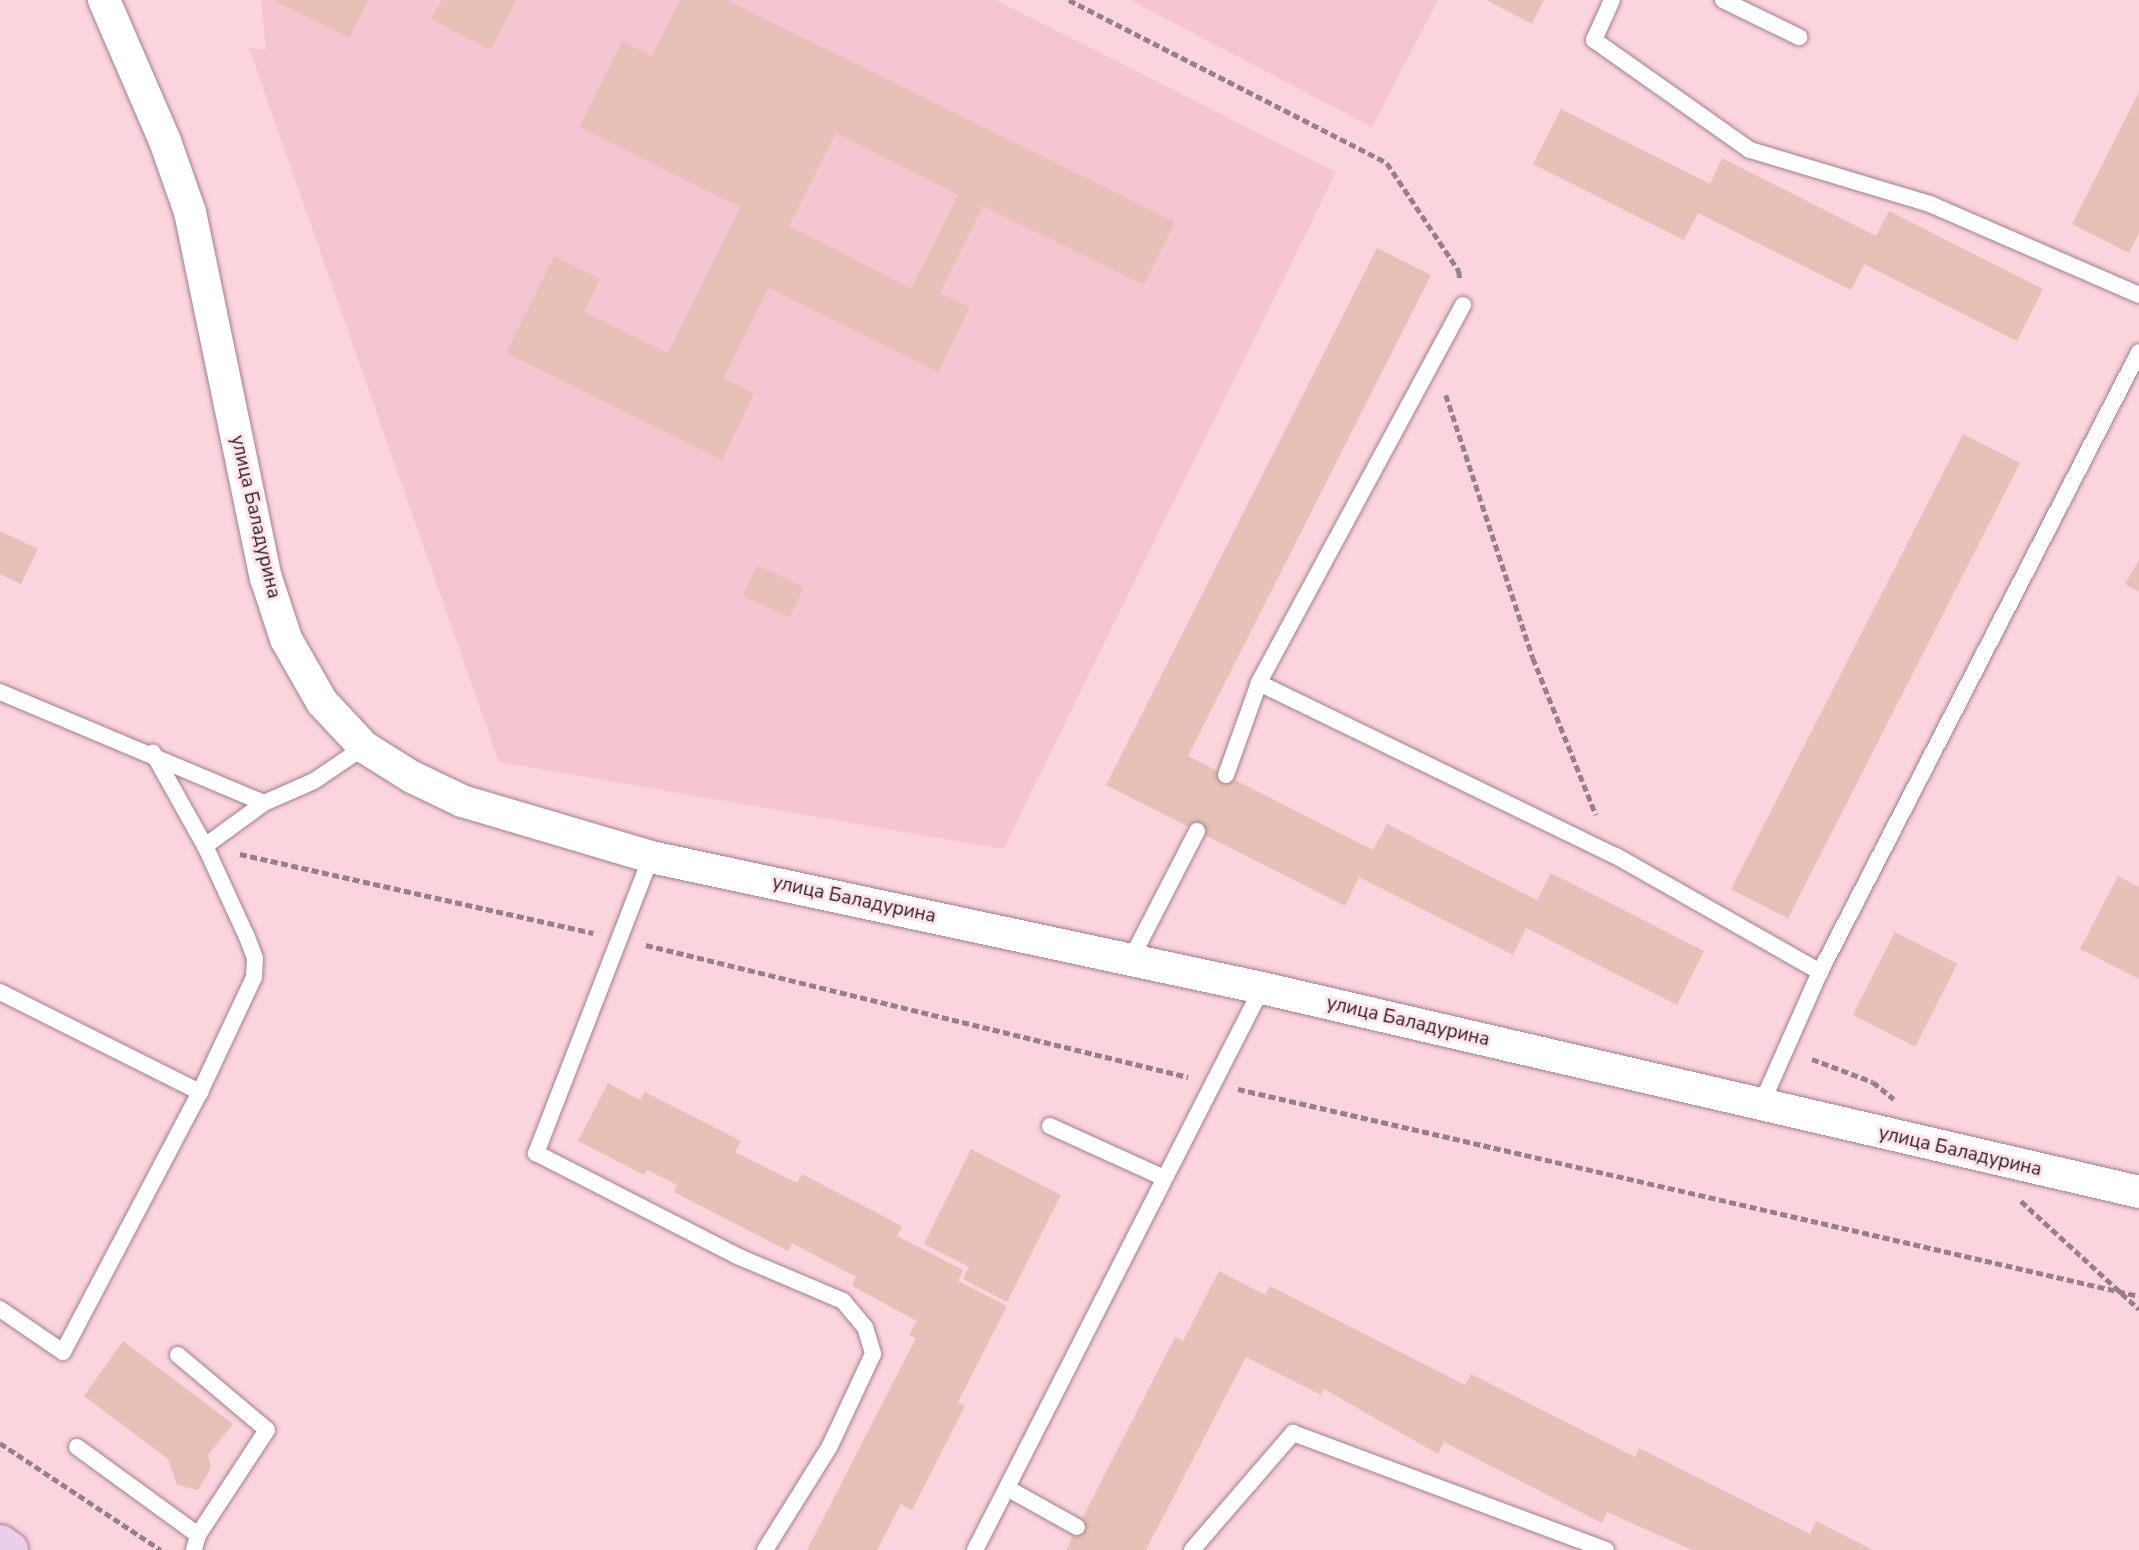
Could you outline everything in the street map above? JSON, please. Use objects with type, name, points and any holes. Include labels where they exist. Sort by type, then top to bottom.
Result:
[{"type":"main road","points":[[0,1544],[9,1550]]},
{"type":"street","name":"улица Баладурина","points":[[104,0],[166,141],[190,212],[266,578],[286,639],[322,702],[364,747],[412,777],[462,801],[651,857],[1262,988],[2139,1192]]},
{"type":"lane","points":[[1612,0],[1594,40],[1750,150],[1930,204],[2139,295]]},
{"type":"lane","points":[[1723,0],[1799,37]]},
{"type":"lane","points":[[1227,775],[1259,683],[1463,305]]},
{"type":"lane","points":[[1761,1104],[1820,972],[2139,352]]},
{"type":"lane","points":[[1259,683],[1616,856],[1820,972]]},
{"type":"lane","points":[[0,692],[153,753],[264,803]]},
{"type":"lane","points":[[205,846],[264,803],[314,781],[364,747]]},
{"type":"lane","points":[[0,1309],[63,1352],[200,1092],[254,977],[255,958],[246,935],[205,846],[153,753]]},
{"type":"lane","points":[[1131,959],[1197,831]]},
{"type":"lane","points":[[651,857],[536,1153],[737,1256],[843,1301],[865,1327],[873,1354],[830,1446],[765,1550]]},
{"type":"lane","points":[[975,1550],[1162,1177],[1262,988]]},
{"type":"lane","points":[[0,992],[200,1092]]},
{"type":"lane","points":[[1050,1126],[1162,1177]]},
{"type":"lane","points":[[77,1447],[196,1543],[267,1430],[178,1355]]},
{"type":"lane","points":[[1192,1550],[1293,1433],[1606,1550]]},
{"type":"lane","points":[[1007,1488],[1077,1527]]},
{"type":"path","points":[[1069,0],[1387,163],[1459,271],[1463,305]]},
{"type":"path","points":[[1444,388],[1569,755],[1616,856]]},
{"type":"path","points":[[205,846],[620,939],[1212,1083],[2139,1296]]},
{"type":"path","points":[[1785,1049],[1873,1082],[1904,1106]]},
{"type":"path","points":[[2012,1193],[2139,1309]]},
{"type":"path","points":[[0,1443],[161,1550]]},
{"type":"shaded area","points":[[261,0],[995,0],[1336,172],[1003,849],[499,762],[249,48],[266,50]]},
{"type":"shaded area","points":[[1130,0],[1438,0],[1372,127]]},
{"type":"building","points":[[273,0],[366,0],[368,1],[350,38]]},
{"type":"building","points":[[442,0],[517,0],[490,50],[431,19]]},
{"type":"building","points":[[680,0],[727,0],[1175,222],[1144,285],[983,206],[940,293],[970,307],[938,372],[769,288],[724,378],[754,393],[722,460],[506,353],[554,256],[600,279],[584,312],[668,353],[740,207],[579,127],[622,41],[652,56]],"holes":[[[836,133],[958,195],[911,288],[789,226]]]},
{"type":"building","points":[[1486,0],[1544,0],[1532,24]]},
{"type":"building","points":[[2139,92],[2139,233],[2129,253],[2072,224]]},
{"type":"building","points":[[1561,109],[1710,184],[1722,158],[1876,236],[1889,211],[2043,289],[2017,341],[1864,264],[1851,290],[1698,213],[1684,240],[1533,164]]},
{"type":"building","points":[[1377,248],[1431,275],[1188,756],[1373,850],[1387,824],[1537,900],[1551,873],[1704,951],[1677,1005],[1526,928],[1513,955],[1359,877],[1345,906],[1106,785]]},
{"type":"building","points":[[1963,434],[2020,463],[1788,918],[1731,889]]},
{"type":"building","points":[[0,531],[38,549],[21,584],[0,574]]},
{"type":"building","points":[[2139,560],[2139,592],[2125,584]]},
{"type":"building","points":[[757,565],[804,587],[790,618],[743,596]]},
{"type":"building","points":[[2118,876],[2139,887],[2139,979],[2080,949]]},
{"type":"building","points":[[1895,932],[1957,964],[1915,1047],[1853,1015]]},
{"type":"building","points":[[608,1083],[640,1100],[645,1092],[741,1141],[735,1152],[797,1183],[802,1174],[902,1226],[897,1236],[963,1270],[958,1281],[1007,1306],[958,1402],[965,1406],[912,1510],[901,1504],[877,1550],[807,1550],[916,1338],[909,1335],[917,1321],[852,1286],[856,1277],[792,1243],[788,1251],[674,1192],[677,1185],[647,1170],[644,1175],[578,1141]]},
{"type":"building","points":[[971,1149],[1061,1195],[1007,1302],[963,1279],[969,1267],[924,1244]]},
{"type":"building","points":[[1219,1271],[1265,1295],[1270,1286],[1465,1385],[1471,1374],[1635,1457],[1639,1448],[1810,1534],[1816,1521],[1873,1550],[1692,1550],[1607,1512],[1602,1523],[1444,1442],[1438,1454],[1324,1389],[1321,1395],[1246,1357],[1146,1550],[1066,1550],[1175,1337],[1183,1341]]},
{"type":"building","points":[[123,1341],[233,1424],[208,1455],[211,1468],[198,1490],[177,1485],[168,1459],[84,1396]]}]
